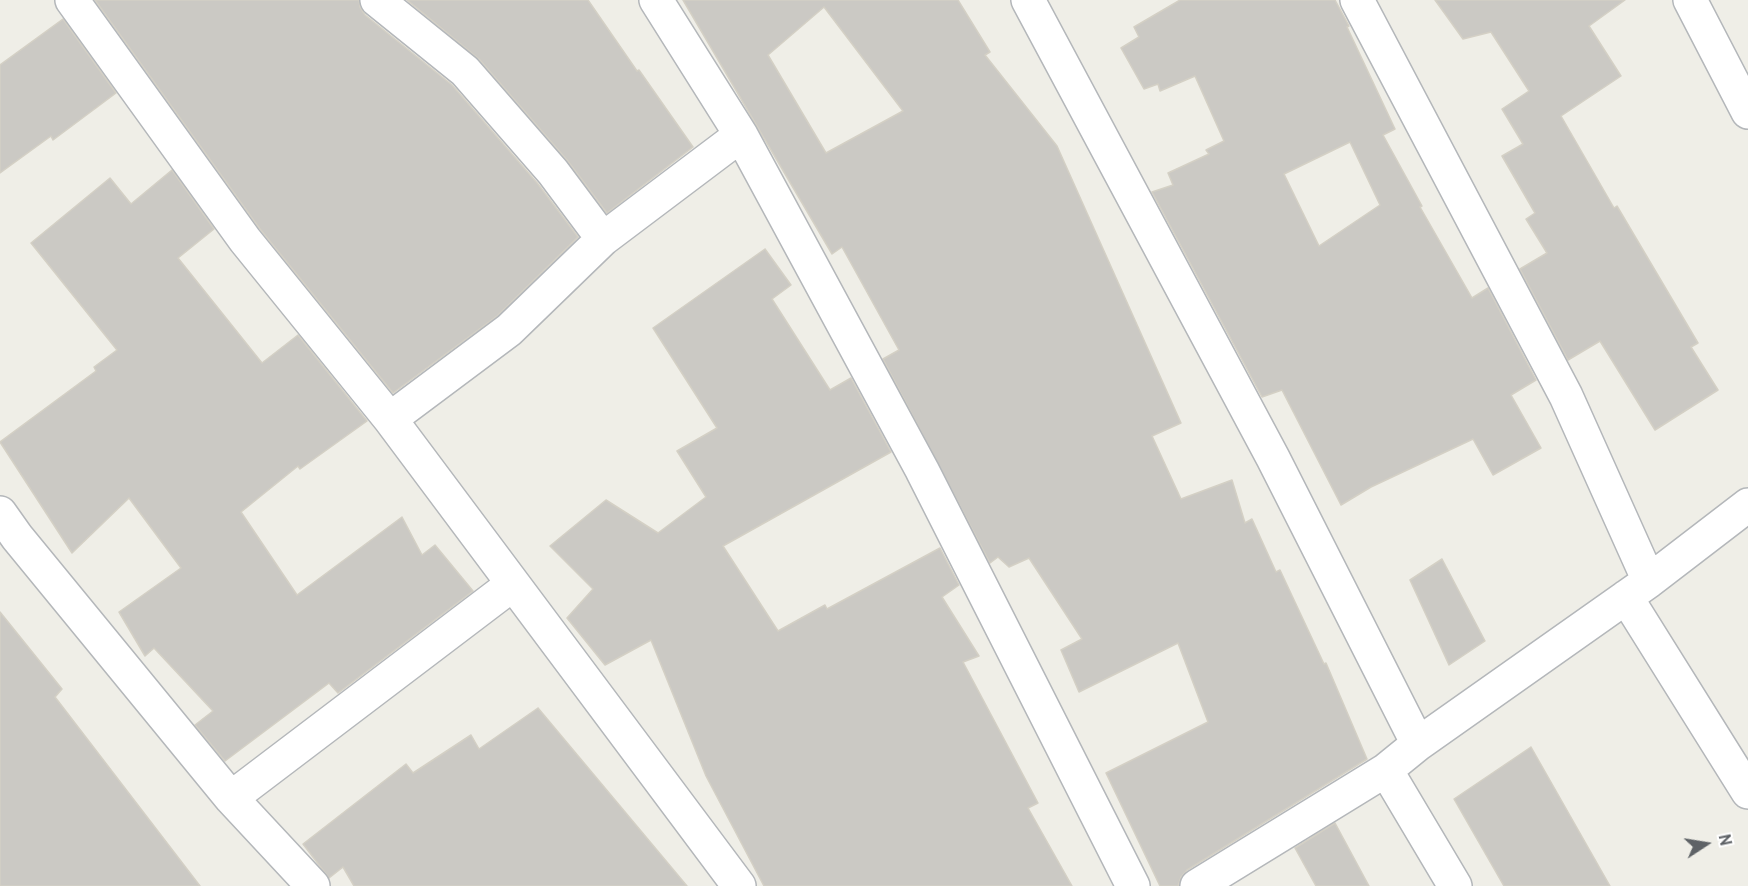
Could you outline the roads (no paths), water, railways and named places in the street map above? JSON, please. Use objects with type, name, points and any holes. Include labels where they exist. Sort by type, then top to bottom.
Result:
[{"type":"street","points":[[72,0],[244,240],[390,419],[735,885]]},
{"type":"street","points":[[377,0],[465,71],[553,172],[603,239]]},
{"type":"street","points":[[656,0],[741,135],[922,470],[1133,886]]},
{"type":"street","points":[[1028,0],[1273,458],[1418,744]]},
{"type":"street","points":[[1357,0],[1566,396],[1638,589],[1748,792]]},
{"type":"street","points":[[1690,0],[1748,112]]},
{"type":"street","points":[[390,419],[509,330],[603,239],[741,135]]},
{"type":"street","points":[[1197,886],[1386,770],[1418,744],[1638,589],[1748,505]]},
{"type":"street","points":[[0,513],[17,537],[231,798],[313,886]]},
{"type":"street","points":[[231,798],[513,584]]},
{"type":"street","points":[[1386,770],[1455,886]]}]
